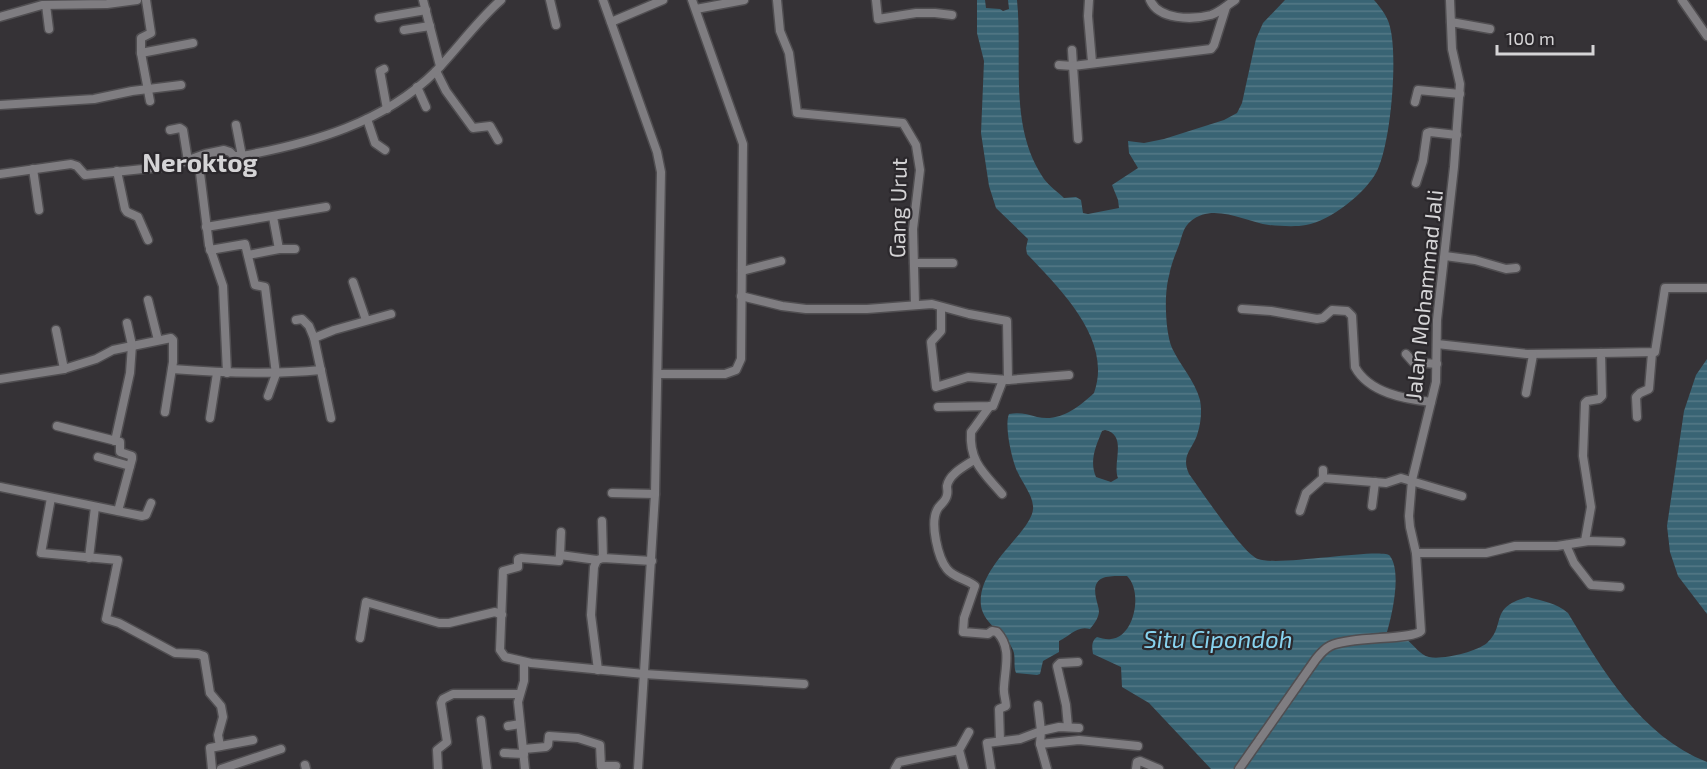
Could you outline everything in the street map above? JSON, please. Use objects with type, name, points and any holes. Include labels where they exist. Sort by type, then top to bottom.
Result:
[{"type":"street","points":[[0,17],[44,4],[107,4],[137,0]]},
{"type":"street","points":[[146,0],[151,33],[141,38],[141,53],[150,100]]},
{"type":"street","points":[[423,0],[438,68],[446,91],[473,128],[490,126],[498,140]]},
{"type":"street","points":[[0,174],[71,164],[77,166],[85,175],[172,165],[224,150],[234,156],[242,156],[311,140],[387,109],[417,87],[438,68],[501,0]]},
{"type":"street","points":[[550,0],[556,25]]},
{"type":"street","points":[[603,0],[659,162],[655,494],[638,769]]},
{"type":"street","points":[[611,22],[663,0]]},
{"type":"street","points":[[658,374],[725,374],[736,370],[741,359],[743,144],[694,4],[744,0]]},
{"type":"street","name":"Gang Urut","points":[[777,0],[780,31],[789,53],[797,113],[903,123],[916,145],[920,176],[913,229],[915,304]]},
{"type":"street","points":[[876,0],[878,19],[916,14],[952,15]]},
{"type":"street","points":[[1089,0],[1092,62]]},
{"type":"street","points":[[1150,0],[1161,12],[1183,18],[1209,15],[1235,0]]},
{"type":"street","name":"Jalan Mohammad Jali","points":[[1239,769],[1326,648],[1343,642],[1390,636],[1414,636],[1421,631],[1416,553],[1410,527],[1412,480],[1436,382],[1438,304],[1457,135],[1460,94],[1459,78],[1452,49],[1450,0]]},
{"type":"street","points":[[1682,0],[1707,36]]},
{"type":"street","points":[[44,4],[49,29]]},
{"type":"street","points":[[1059,65],[1073,66],[1211,49],[1226,7]]},
{"type":"street","points":[[379,18],[426,10]]},
{"type":"street","points":[[1451,22],[1490,29]]},
{"type":"street","points":[[404,30],[430,26]]},
{"type":"street","points":[[141,53],[193,43]]},
{"type":"street","points":[[1072,50],[1078,139]]},
{"type":"street","points":[[384,69],[381,71],[387,109]]},
{"type":"street","points":[[0,105],[94,99],[181,85]]},
{"type":"street","points":[[417,87],[426,107]]},
{"type":"street","points":[[1415,102],[1418,90],[1460,94]]},
{"type":"street","points":[[367,119],[375,143],[385,150]]},
{"type":"street","points":[[236,125],[242,156]]},
{"type":"street","points":[[170,130],[180,128],[183,130],[188,161]]},
{"type":"street","points":[[1416,183],[1423,161],[1427,133],[1457,135]]},
{"type":"street","points":[[198,157],[210,250],[223,286],[227,374]]},
{"type":"street","points":[[33,169],[39,210]]},
{"type":"street","points":[[117,171],[125,209],[127,213],[138,217],[148,240]]},
{"type":"street","points":[[206,227],[327,207]]},
{"type":"street","points":[[273,217],[279,249]]},
{"type":"street","points":[[210,250],[245,244],[255,285],[265,287],[276,374],[268,396]]},
{"type":"street","points":[[248,255],[279,249],[295,249]]},
{"type":"street","points":[[1445,256],[1475,260],[1506,269],[1516,268]]},
{"type":"street","points":[[742,271],[781,261]]},
{"type":"street","points":[[914,263],[954,263]]},
{"type":"street","points":[[353,282],[366,320]]},
{"type":"street","points":[[1637,417],[1636,397],[1650,389],[1652,353],[1656,349],[1665,288],[1707,288]]},
{"type":"street","points":[[741,296],[806,309],[881,308],[932,304],[969,315],[1006,321],[1006,380],[995,404],[938,407]]},
{"type":"street","points":[[148,300],[158,340]]},
{"type":"street","points":[[941,307],[941,331],[931,342],[936,387],[968,377],[1006,380],[1069,375]]},
{"type":"street","points":[[1242,309],[1271,310],[1317,319],[1323,318],[1332,310],[1347,310],[1352,316],[1357,371],[1365,379],[1388,393],[1431,402]]},
{"type":"street","points":[[314,338],[391,314]]},
{"type":"street","points":[[296,320],[302,319],[309,326],[314,338],[331,418]]},
{"type":"street","points":[[115,441],[130,373],[132,345],[127,323]]},
{"type":"street","points":[[56,330],[64,369]]},
{"type":"street","points":[[0,379],[64,369],[132,345],[173,338],[172,369],[165,412]]},
{"type":"street","points":[[1437,344],[1533,355],[1652,353]]},
{"type":"street","points":[[1585,541],[1592,507],[1582,456],[1585,404],[1587,401],[1599,399],[1602,396],[1601,353]]},
{"type":"street","points":[[1406,354],[1413,362],[1437,364]]},
{"type":"street","points":[[1526,393],[1533,355]]},
{"type":"street","points":[[172,369],[227,374],[276,374],[321,370]]},
{"type":"street","points":[[210,418],[217,373]]},
{"type":"street","points":[[990,406],[980,424],[971,432],[972,452],[974,460],[1002,494]]},
{"type":"street","points":[[57,426],[120,442],[120,453],[132,456],[118,511]]},
{"type":"street","points":[[98,457],[130,466]]},
{"type":"street","points":[[974,460],[953,476],[947,484],[948,495],[937,510],[936,535],[938,553],[948,571],[975,586],[964,618],[963,632],[988,634],[992,631],[997,632],[1005,641],[1006,706],[999,709],[1000,741]]},
{"type":"street","points":[[1300,511],[1306,493],[1323,474],[1391,483],[1401,478],[1462,496]]},
{"type":"street","points":[[1372,506],[1375,482]]},
{"type":"street","points":[[0,487],[142,516],[146,515],[151,503]]},
{"type":"street","points":[[612,493],[655,494]]},
{"type":"street","points":[[51,498],[41,553],[118,560],[106,619],[119,623],[175,653],[204,656],[210,693],[221,706],[223,717],[218,735],[220,746]]},
{"type":"street","points":[[89,558],[95,507]]},
{"type":"street","points":[[598,670],[591,615],[594,567],[600,559],[602,521]]},
{"type":"street","points":[[561,532],[559,561],[521,558],[518,559],[516,568],[503,571],[501,653],[505,657],[524,662],[598,670],[804,684]]},
{"type":"street","points":[[1416,553],[1486,553],[1515,546],[1566,545],[1585,541],[1621,542]]},
{"type":"street","points":[[1566,545],[1574,563],[1591,585],[1620,587]]},
{"type":"street","points":[[560,555],[652,561]]},
{"type":"street","points":[[360,638],[366,602],[439,623],[449,623],[495,612],[502,615]]},
{"type":"street","points":[[524,662],[523,686],[519,694],[525,769]]},
{"type":"street","points":[[1068,727],[1066,705],[1057,666],[1060,663],[1078,662]]},
{"type":"street","points":[[438,769],[437,750],[447,742],[441,703],[443,699],[453,694],[519,694]]},
{"type":"street","points":[[1038,705],[1040,744],[1047,769]]},
{"type":"street","points":[[481,720],[487,769]]},
{"type":"street","points":[[508,726],[520,724]]},
{"type":"street","points":[[991,769],[986,745],[992,742],[1020,739],[1041,731],[1068,727],[1079,728]]},
{"type":"street","points":[[962,769],[959,750],[969,732]]},
{"type":"street","points":[[504,753],[546,747],[549,736],[578,738],[600,745],[601,766],[616,766]]},
{"type":"street","points":[[212,769],[210,748],[253,740]]},
{"type":"street","points":[[1040,744],[1079,740],[1138,746]]},
{"type":"street","points":[[221,769],[278,750]]},
{"type":"street","points":[[895,769],[899,762],[959,750]]},
{"type":"street","points":[[1136,769],[1137,762],[1140,761],[1159,769]]},
{"type":"water","name":"Situ Cipondoh","points":[[977,0],[985,0],[986,8],[1003,11],[1009,9],[1008,0],[1017,0],[1019,92],[1025,137],[1033,159],[1046,182],[1064,198],[1076,197],[1081,200],[1083,213],[1088,214],[1119,208],[1112,185],[1138,168],[1129,153],[1128,141],[1144,143],[1164,139],[1224,120],[1237,113],[1242,103],[1256,39],[1263,23],[1285,0],[1374,0],[1389,23],[1393,78],[1389,121],[1382,158],[1377,171],[1365,188],[1336,212],[1306,225],[1269,225],[1219,213],[1200,216],[1188,223],[1184,229],[1167,283],[1166,312],[1170,341],[1175,354],[1195,386],[1201,404],[1199,428],[1187,456],[1187,467],[1189,474],[1233,534],[1251,555],[1269,561],[1383,554],[1390,556],[1394,563],[1395,594],[1387,632],[1343,638],[1318,649],[1236,769],[1211,769],[1149,703],[1122,687],[1121,667],[1093,654],[1092,647],[1097,637],[1109,639],[1119,636],[1131,622],[1135,592],[1127,576],[1099,580],[1095,590],[1098,617],[1090,629],[1081,628],[1059,641],[1059,652],[1043,661],[1040,674],[1037,675],[1016,673],[1014,653],[1010,645],[983,613],[982,591],[987,576],[1025,526],[1031,516],[1033,506],[1013,460],[1008,434],[1009,414],[1045,418],[1061,416],[1082,404],[1094,393],[1098,373],[1096,354],[1090,335],[1080,317],[1054,283],[1027,254],[1028,239],[996,208],[989,186],[981,133],[984,61],[977,33]],"holes":[[[1102,431],[1112,433],[1118,443],[1118,478],[1111,482],[1096,477],[1093,459]]]},
{"type":"water","points":[[1707,359],[1707,614],[1678,576],[1670,552],[1667,526],[1684,411],[1696,375]]},
{"type":"water","name":"Situ Cipondoh","points":[[1528,597],[1554,605],[1568,613],[1595,657],[1626,700],[1662,736],[1684,751],[1707,762],[1707,769],[1243,769],[1317,662],[1336,646],[1386,639],[1407,640],[1429,657],[1459,654],[1487,643],[1496,630],[1503,611],[1516,601]]},
{"type":"district","name":"Neroktog","points":[[200,161]]}]
